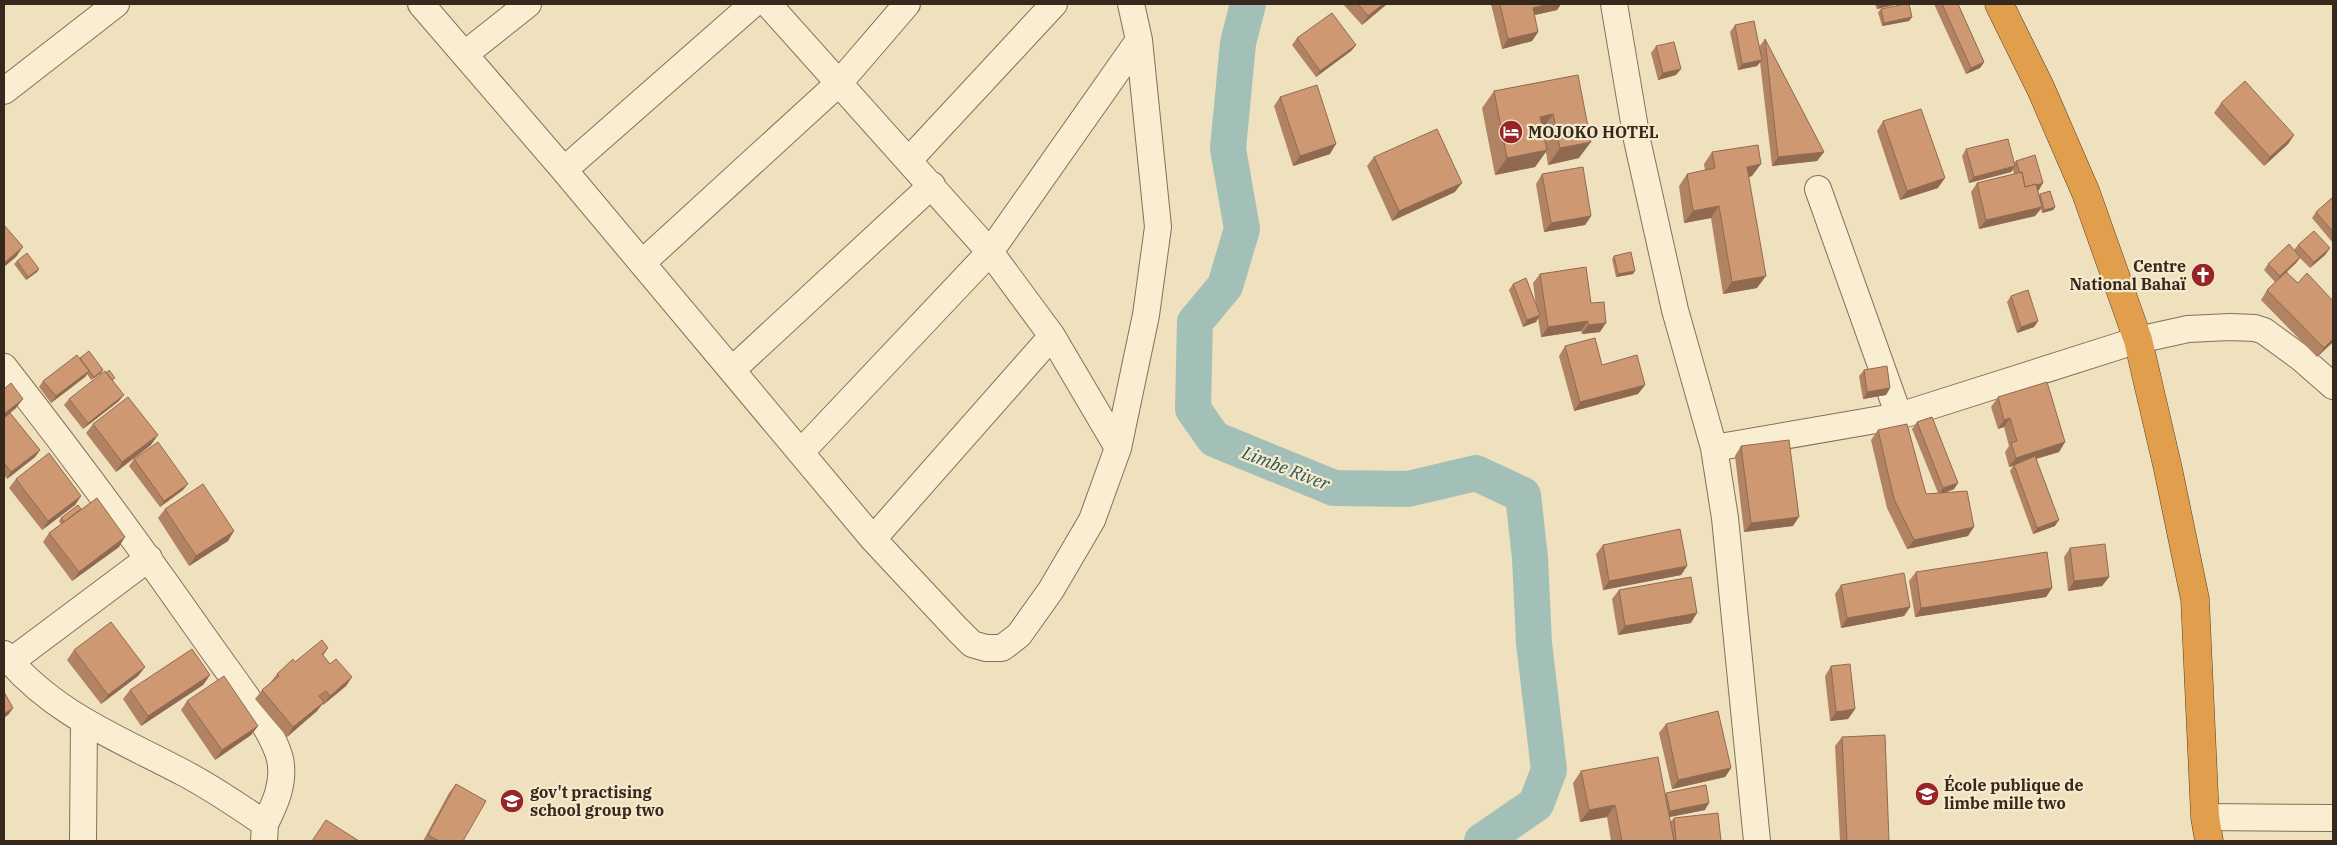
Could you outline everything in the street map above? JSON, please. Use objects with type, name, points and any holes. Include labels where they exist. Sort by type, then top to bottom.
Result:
[{"type":"highway","points":[[1999,4],[2041,89],[2086,193],[2138,340],[2195,598],[2207,829]]},
{"type":"street","points":[[4,92],[116,4]]},
{"type":"street","points":[[421,4],[564,170],[873,539],[972,644],[986,648],[1002,648],[1019,635],[1051,590],[1088,528],[1118,448],[1146,315],[1158,227],[1139,40],[1131,4]]},
{"type":"street","points":[[465,54],[528,4]]},
{"type":"street","points":[[564,170],[753,4]]},
{"type":"street","points":[[768,4],[840,82],[990,252],[1052,336],[1118,448]]},
{"type":"street","points":[[642,263],[840,82],[908,4]]},
{"type":"street","points":[[909,160],[1054,4]]},
{"type":"street","points":[[1614,4],[1637,140],[1675,310],[1714,448],[1726,528],[1757,841]]},
{"type":"street","points":[[801,452],[990,252],[1139,40]]},
{"type":"street","points":[[732,370],[932,185]]},
{"type":"street","points":[[1818,189],[1899,416]]},
{"type":"street","points":[[1714,448],[1899,416],[2138,340],[2188,329],[2230,327],[2255,328],[2264,331],[2301,358],[2333,386]]},
{"type":"street","points":[[873,539],[1052,336]]},
{"type":"street","points":[[4,367],[149,558],[244,694],[272,739],[280,760],[281,778],[278,796],[265,833],[186,774],[84,722],[45,696],[7,658],[149,558]]},
{"type":"street","points":[[83,841],[84,722]]},
{"type":"street","points":[[2207,829],[2333,818]]},
{"type":"building","points":[[1358,4],[1383,4],[1368,16]]},
{"type":"building","points":[[1500,4],[1550,4],[1533,8],[1538,32],[1508,39]]},
{"type":"building","points":[[1909,4],[1912,17],[1884,23],[1881,9]]},
{"type":"building","points":[[1942,4],[1958,4],[1984,62],[1971,68]]},
{"type":"building","points":[[1332,13],[1356,45],[1320,71],[1297,38]]},
{"type":"building","points":[[1754,21],[1762,60],[1742,64],[1735,25]]},
{"type":"building","points":[[1765,39],[1824,152],[1778,157]]},
{"type":"building","points":[[1674,42],[1681,69],[1663,73],[1656,46]]},
{"type":"building","points":[[1578,75],[1591,142],[1560,148],[1553,114],[1540,117],[1547,150],[1507,158],[1494,91]]},
{"type":"building","points":[[2245,81],[2294,135],[2270,157],[2221,103]]},
{"type":"building","points":[[1317,85],[1336,144],[1300,156],[1280,97]]},
{"type":"building","points":[[1921,109],[1945,178],[1907,191],[1883,121]]},
{"type":"building","points":[[1437,129],[1462,183],[1399,211],[1374,157]]},
{"type":"building","points":[[2008,139],[2015,166],[1974,177],[1966,149]]},
{"type":"building","points":[[1758,145],[1761,164],[1747,167],[1766,276],[1732,282],[1719,206],[1693,211],[1687,174],[1715,168],[1712,152]]},
{"type":"building","points":[[2035,155],[2043,183],[2025,187],[2022,172],[2020,173],[2016,161]]},
{"type":"building","points":[[1583,167],[1591,216],[1551,223],[1542,174]]},
{"type":"building","points":[[2022,172],[2025,187],[2036,184],[2042,207],[1986,220],[1977,183]]},
{"type":"building","points":[[2050,191],[2055,207],[2044,210],[2040,194]]},
{"type":"building","points":[[2333,197],[2333,232],[2316,212]]},
{"type":"building","points":[[4,225],[23,247],[4,263]]},
{"type":"building","points":[[2314,231],[2330,248],[2314,262],[2298,245]]},
{"type":"building","points":[[2289,244],[2300,257],[2280,276],[2268,264]]},
{"type":"building","points":[[1631,252],[1635,271],[1618,274],[1614,256]]},
{"type":"building","points":[[27,253],[39,269],[28,277],[17,261]]},
{"type":"building","points":[[1586,267],[1591,303],[1604,302],[1606,323],[1588,325],[1588,321],[1548,327],[1540,274]]},
{"type":"building","points":[[2286,272],[2298,283],[2307,273],[2333,301],[2333,339],[2324,348],[2267,290]]},
{"type":"building","points":[[1526,278],[1540,315],[1527,320],[1513,284]]},
{"type":"building","points":[[2028,290],[2038,321],[2021,327],[2011,296]]},
{"type":"building","points":[[1595,338],[1602,365],[1637,355],[1645,385],[1580,402],[1565,346]]},
{"type":"building","points":[[89,351],[103,370],[94,377],[80,358]]},
{"type":"building","points":[[77,355],[89,371],[56,396],[43,381]]},
{"type":"building","points":[[1887,366],[1890,388],[1867,392],[1864,370]]},
{"type":"building","points":[[109,370],[115,378],[112,380],[106,373]]},
{"type":"building","points":[[105,371],[124,395],[88,423],[69,399]]},
{"type":"building","points":[[2047,382],[2065,442],[2016,458],[2011,443],[2017,441],[2010,418],[2004,420],[1998,397]]},
{"type":"building","points":[[11,383],[23,399],[4,414],[4,389]]},
{"type":"building","points":[[128,397],[158,435],[122,462],[93,424]]},
{"type":"building","points":[[10,413],[40,450],[11,472],[4,463],[4,418]]},
{"type":"building","points":[[1932,417],[1958,483],[1943,488],[1917,422]]},
{"type":"building","points":[[1907,424],[1926,494],[1967,491],[1974,527],[1914,540],[1894,499],[1878,430]]},
{"type":"building","points":[[1789,440],[1799,517],[1751,523],[1741,446]]},
{"type":"building","points":[[158,442],[188,484],[164,501],[134,459]]},
{"type":"building","points":[[49,453],[81,496],[48,521],[16,479]]},
{"type":"building","points":[[2035,456],[2059,520],[2037,528],[2014,465]]},
{"type":"building","points":[[203,484],[234,531],[196,556],[165,509]]},
{"type":"building","points":[[97,498],[125,537],[79,572],[49,533]]},
{"type":"building","points":[[78,505],[81,509],[64,522],[61,518]]},
{"type":"building","points":[[1680,529],[1687,566],[1609,581],[1603,545]]},
{"type":"building","points":[[2105,544],[2109,577],[2074,581],[2070,548]]},
{"type":"building","points":[[2047,552],[2052,588],[1921,608],[1916,572]]},
{"type":"building","points":[[1904,573],[1910,607],[1847,618],[1841,585]]},
{"type":"building","points":[[1691,577],[1697,613],[1625,626],[1619,590]]},
{"type":"building","points":[[111,622],[145,667],[108,695],[74,650]]},
{"type":"building","points":[[322,640],[328,648],[322,654],[330,664],[336,659],[352,677],[330,696],[326,691],[319,696],[324,702],[293,727],[262,690],[279,676],[277,674],[293,659],[295,662]]},
{"type":"building","points":[[192,649],[210,675],[148,716],[130,690]]},
{"type":"building","points":[[1850,664],[1855,709],[1836,712],[1831,666]]},
{"type":"building","points":[[224,676],[258,726],[222,750],[187,701]]},
{"type":"building","points":[[4,692],[13,708],[4,714]]},
{"type":"building","points":[[1718,711],[1731,768],[1678,780],[1666,724]]},
{"type":"building","points":[[1885,735],[1889,841],[1847,841],[1842,737]]},
{"type":"building","points":[[1658,757],[1674,841],[1622,841],[1615,805],[1589,810],[1581,771]]},
{"type":"building","points":[[456,784],[486,801],[463,841],[439,841],[428,835]]},
{"type":"building","points":[[1706,785],[1709,803],[1670,811],[1666,793]]},
{"type":"building","points":[[1718,813],[1721,841],[1676,841],[1674,818]]},
{"type":"building","points":[[326,820],[359,841],[312,841]]},
{"type":"waterway","name":"Limbe River","points":[[1248,4],[1238,43],[1228,149],[1242,229],[1225,286],[1195,322],[1193,409],[1214,439],[1334,488],[1408,489],[1476,473],[1523,495],[1530,558],[1534,643],[1549,770],[1536,804],[1482,841]]},
{"type":"place","name":"MOJOKO HOTEL","points":[[1511,132]]},
{"type":"place","name":"Centre National Bahaï","points":[[2203,275]]},
{"type":"place","name":"École publique de limbe mille two","points":[[1927,794]]},
{"type":"place","name":"gov't practising school group two","points":[[512,801]]}]
